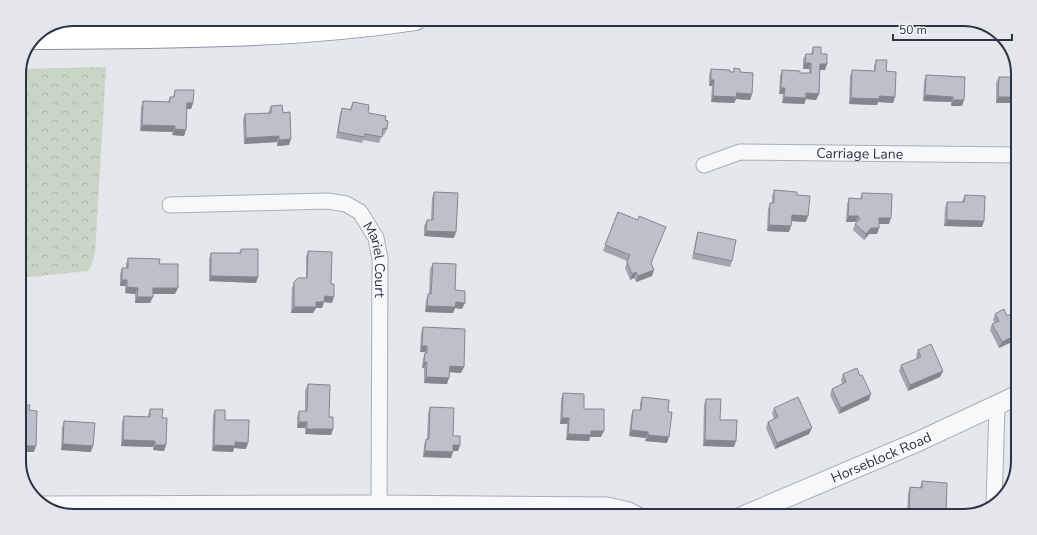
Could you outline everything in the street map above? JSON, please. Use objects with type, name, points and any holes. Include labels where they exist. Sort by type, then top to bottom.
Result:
[{"type":"highway","points":[[42,38],[229,36],[355,26]]},
{"type":"street","name":"Carriage Lane","points":[[704,165],[740,152],[1011,155]]},
{"type":"street","name":"Mariel Court","points":[[170,205],[328,200],[346,204],[360,212],[376,238],[380,259],[379,503]]},
{"type":"street","name":"Horseblock Road","points":[[759,509],[917,442],[1011,399]]},
{"type":"street","points":[[994,497],[997,406]]},
{"type":"street","points":[[53,504],[379,503],[607,506],[624,509]]},
{"type":"green space","points":[[106,67],[95,254],[89,271],[26,277],[26,69]]},
{"type":"building","points":[[813,47],[821,47],[821,54],[827,54],[827,64],[820,64],[819,94],[806,93],[806,98],[784,97],[785,88],[781,88],[782,70],[811,73],[811,63],[805,63],[806,54],[813,54]]},
{"type":"building","points":[[876,60],[887,60],[886,71],[896,72],[895,97],[879,96],[879,99],[851,98],[852,70],[875,71]]},
{"type":"building","points":[[734,68],[740,69],[740,72],[753,73],[752,94],[736,93],[737,97],[713,96],[714,80],[711,80],[711,69],[730,70],[730,72],[734,72]]},
{"type":"building","points":[[926,75],[965,77],[964,100],[953,100],[953,97],[925,95]]},
{"type":"building","points":[[999,77],[1011,77],[1011,97],[998,97]]},
{"type":"building","points":[[175,90],[194,90],[193,103],[187,103],[186,130],[175,129],[175,126],[142,125],[143,101],[170,102],[170,97],[174,97]]},
{"type":"building","points":[[353,102],[369,105],[368,113],[386,116],[385,120],[388,121],[387,129],[383,128],[382,137],[365,134],[364,137],[338,132],[342,108],[351,110]]},
{"type":"building","points":[[282,105],[283,113],[290,112],[291,139],[279,140],[279,136],[246,138],[245,114],[271,113],[271,106]]},
{"type":"building","points":[[774,190],[797,192],[797,195],[810,196],[808,216],[792,215],[791,226],[769,225],[770,203],[774,203]]},
{"type":"building","points":[[434,192],[458,193],[456,232],[426,231],[427,220],[433,220]]},
{"type":"building","points":[[862,193],[892,194],[891,218],[879,218],[879,228],[871,228],[866,234],[855,224],[860,219],[858,216],[848,216],[849,198],[862,199]]},
{"type":"building","points":[[965,195],[985,196],[984,221],[947,220],[947,202],[964,202]]},
{"type":"building","points":[[618,212],[638,220],[639,216],[666,227],[651,263],[654,270],[638,276],[636,272],[632,274],[627,262],[630,255],[605,245]]},
{"type":"building","points":[[698,232],[736,240],[732,261],[694,253]]},
{"type":"building","points":[[241,249],[258,249],[258,277],[211,276],[211,253],[241,253]]},
{"type":"building","points":[[308,251],[332,252],[331,284],[334,284],[334,297],[325,296],[324,302],[316,302],[316,307],[294,307],[294,282],[298,278],[307,278]]},
{"type":"building","points":[[128,258],[160,259],[159,264],[178,264],[178,288],[153,288],[153,297],[137,297],[138,288],[127,287],[127,280],[122,280],[122,268],[128,268]]},
{"type":"building","points":[[433,263],[456,264],[455,290],[465,291],[465,303],[456,302],[455,307],[427,306],[428,294],[431,294]]},
{"type":"building","points":[[1004,309],[1007,316],[1011,314],[1011,338],[1002,342],[992,324],[999,321],[995,314]]},
{"type":"building","points":[[423,327],[465,329],[464,367],[450,366],[449,378],[426,377],[427,362],[424,362],[425,353],[427,353],[427,346],[422,346]]},
{"type":"building","points":[[931,344],[943,371],[910,385],[901,365],[921,357],[918,350]]},
{"type":"building","points":[[857,368],[871,394],[841,408],[832,389],[846,382],[843,374]]},
{"type":"building","points":[[308,384],[330,385],[329,417],[333,417],[333,429],[307,429],[307,422],[299,422],[299,411],[307,411]]},
{"type":"building","points":[[563,393],[584,394],[584,409],[604,409],[604,431],[591,431],[591,435],[568,434],[569,418],[562,418]]},
{"type":"building","points":[[642,397],[669,400],[668,412],[672,412],[669,437],[648,435],[648,432],[631,430],[633,410],[641,410]]},
{"type":"building","points":[[798,397],[812,428],[777,443],[768,422],[778,417],[774,408]]},
{"type":"building","points":[[706,399],[721,399],[720,420],[737,420],[736,441],[705,440]]},
{"type":"building","points":[[26,405],[30,405],[29,410],[37,411],[36,446],[26,446]]},
{"type":"building","points":[[430,407],[454,408],[453,436],[460,436],[460,445],[453,445],[453,452],[425,451],[426,439],[429,439]]},
{"type":"building","points":[[150,409],[163,409],[162,418],[167,418],[166,445],[155,445],[155,441],[123,440],[124,416],[150,417]]},
{"type":"building","points":[[215,410],[225,410],[225,420],[249,420],[248,443],[235,442],[235,446],[214,445]]},
{"type":"building","points":[[64,421],[95,423],[93,446],[63,444]]},
{"type":"building","points":[[922,481],[947,483],[946,509],[909,509],[910,487],[922,488]]}]
